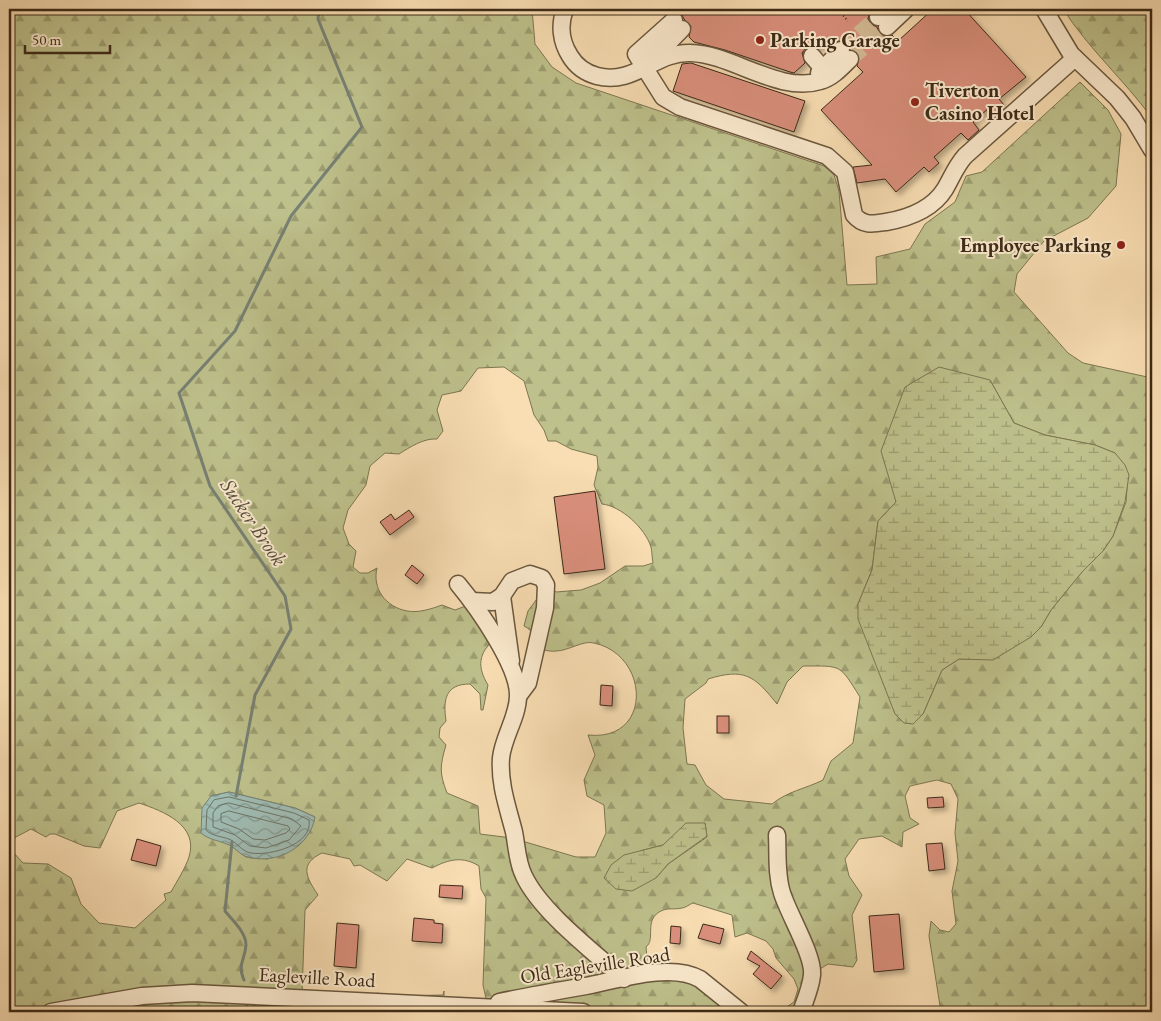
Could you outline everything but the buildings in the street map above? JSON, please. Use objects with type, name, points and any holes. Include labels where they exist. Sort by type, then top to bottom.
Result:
[{"type":"street","points":[[565,9],[561,25],[563,40],[572,59],[582,68],[595,75],[616,78],[630,76],[668,56],[690,52],[799,83],[826,79],[846,55],[824,70],[799,83]]},
{"type":"street","points":[[884,18],[906,9]]},
{"type":"street","points":[[1044,9],[1075,58],[1118,98],[1152,150]]},
{"type":"street","points":[[645,67],[678,25]]},
{"type":"street","points":[[812,56],[824,70]]},
{"type":"street","points":[[645,67],[663,97],[671,103],[832,159],[844,172],[854,215],[858,220],[872,224],[909,218],[929,206],[945,189],[954,169],[965,156],[1075,58]]},
{"type":"street","points":[[472,601],[493,602],[502,596],[512,581],[530,574],[542,578],[546,585],[545,608],[528,683],[519,695],[504,742],[501,775],[521,867],[534,893],[571,931],[624,978]]},
{"type":"street","points":[[458,584],[492,630],[512,674],[519,695]]},
{"type":"street","points":[[502,596],[512,674]]},
{"type":"street","points":[[777,835],[778,870],[782,891],[796,929],[810,956],[812,966],[811,982],[801,1012]]},
{"type":"street","name":"Old Eagleville Road","points":[[472,1006],[662,972],[694,975],[741,1012]]},
{"type":"street","name":"Eagleville Road","points":[[50,1012],[170,993],[259,995],[583,1012]]},
{"type":"path","points":[[841,13],[848,21]]},
{"type":"green space","points":[[9,9],[532,9],[535,44],[552,67],[576,83],[824,166],[834,175],[839,191],[847,285],[877,284],[876,257],[910,249],[925,224],[955,202],[966,176],[982,172],[1080,82],[1108,110],[1121,134],[1116,186],[1088,218],[1044,241],[1017,274],[1014,292],[1068,353],[1083,363],[1152,378],[1152,1012],[941,1012],[929,936],[931,921],[940,930],[949,932],[956,924],[952,891],[958,861],[955,833],[958,799],[951,784],[937,780],[910,786],[905,796],[910,818],[919,824],[903,832],[902,847],[882,836],[859,839],[845,859],[849,876],[862,895],[852,915],[857,960],[853,967],[828,964],[810,975],[804,991],[812,1006],[805,1012],[779,1012],[794,1002],[798,989],[794,979],[776,958],[773,949],[766,941],[747,933],[735,937],[732,915],[693,903],[679,909],[662,910],[655,916],[651,925],[649,944],[646,947],[648,971],[674,971],[743,1012],[9,1012]],"holes":[[[504,367],[524,381],[534,415],[544,430],[548,441],[556,441],[571,449],[597,456],[598,467],[594,485],[602,504],[617,509],[631,519],[638,526],[651,547],[653,563],[643,566],[625,566],[600,583],[581,590],[556,592],[548,584],[528,611],[524,626],[533,633],[541,650],[561,651],[590,642],[612,651],[626,663],[634,679],[636,696],[633,712],[624,725],[609,734],[588,735],[595,755],[584,780],[587,796],[604,805],[606,833],[595,857],[576,857],[512,838],[480,834],[478,806],[447,793],[441,769],[446,745],[439,737],[440,728],[446,721],[446,700],[451,690],[455,687],[470,684],[480,694],[481,710],[483,710],[488,685],[482,672],[481,660],[485,650],[495,639],[471,604],[455,610],[442,605],[416,611],[399,609],[382,596],[377,583],[377,568],[368,573],[360,573],[353,567],[356,551],[349,544],[343,528],[348,510],[366,485],[370,466],[385,453],[399,454],[422,441],[437,439],[443,431],[437,410],[442,395],[461,391],[478,368]],[[990,380],[1014,423],[1045,435],[1095,445],[1115,453],[1128,475],[1126,502],[1113,536],[1103,551],[1082,572],[1051,610],[1041,627],[993,659],[959,659],[942,670],[923,714],[858,604],[872,570],[878,521],[896,502],[896,496]],[[803,666],[826,666],[839,669],[848,678],[860,697],[853,743],[831,761],[823,780],[790,793],[772,804],[724,799],[706,785],[695,765],[687,764],[683,728],[685,699],[706,683],[708,679],[740,674],[755,680],[777,704],[787,682]],[[229,792],[295,808],[315,817],[268,859],[246,857],[230,845],[211,796]],[[139,803],[158,810],[177,821],[189,836],[191,846],[189,857],[181,875],[171,892],[164,894],[166,900],[135,928],[99,923],[81,904],[71,878],[48,864],[23,863],[13,852],[14,838],[31,829],[46,837],[50,834],[55,834],[84,846],[100,848],[117,811]],[[705,823],[707,837],[668,864],[656,878],[640,851],[663,845]],[[322,853],[350,859],[354,866],[360,865],[387,881],[407,859],[432,868],[444,862],[456,860],[467,861],[479,866],[481,889],[486,898],[483,985],[487,1003],[444,1002],[444,991],[443,995],[393,996],[377,993],[376,999],[302,994],[305,910],[318,895],[308,877],[307,866]]]},
{"type":"green space","points":[[1063,9],[1152,9],[1152,118],[1084,38]]},
{"type":"green space","points":[[939,367],[990,380],[1014,423],[1045,435],[1095,445],[1115,453],[1125,465],[1129,475],[1125,502],[1113,536],[1103,551],[1082,572],[1051,610],[1041,627],[1031,637],[993,660],[959,659],[942,670],[923,714],[913,724],[904,723],[895,714],[858,619],[858,604],[872,570],[878,521],[896,502],[881,451],[905,387]]},
{"type":"green space","points":[[686,823],[705,823],[707,836],[668,864],[656,878],[632,891],[616,889],[604,878],[611,865],[624,855],[663,845]]},
{"type":"water","points":[[229,792],[295,808],[315,817],[312,828],[299,845],[281,856],[259,859],[245,856],[229,845],[210,839],[201,833],[202,808],[211,796]]},
{"type":"waterway","name":"Sucker Brook","points":[[236,796],[255,695],[291,629],[285,596],[210,486],[179,393],[235,331],[291,216],[362,127],[318,19],[319,9]]},
{"type":"waterway","name":"Sucker Brook","points":[[232,842],[225,911],[244,935],[246,945],[241,966],[244,980]]},
{"type":"waterway","name":"Sucker Brook","points":[[246,1001],[248,1012]]},
{"type":"tunnel","points":[[841,50],[878,17]]},
{"type":"tunnel","points":[[850,59],[887,27]]},
{"type":"place","name":"Parking Garage","points":[[760,40]]},
{"type":"place","name":"Tiverton Casino Hotel","points":[[915,102]]},
{"type":"place","name":"Employee Parking","points":[[1121,245]]}]
